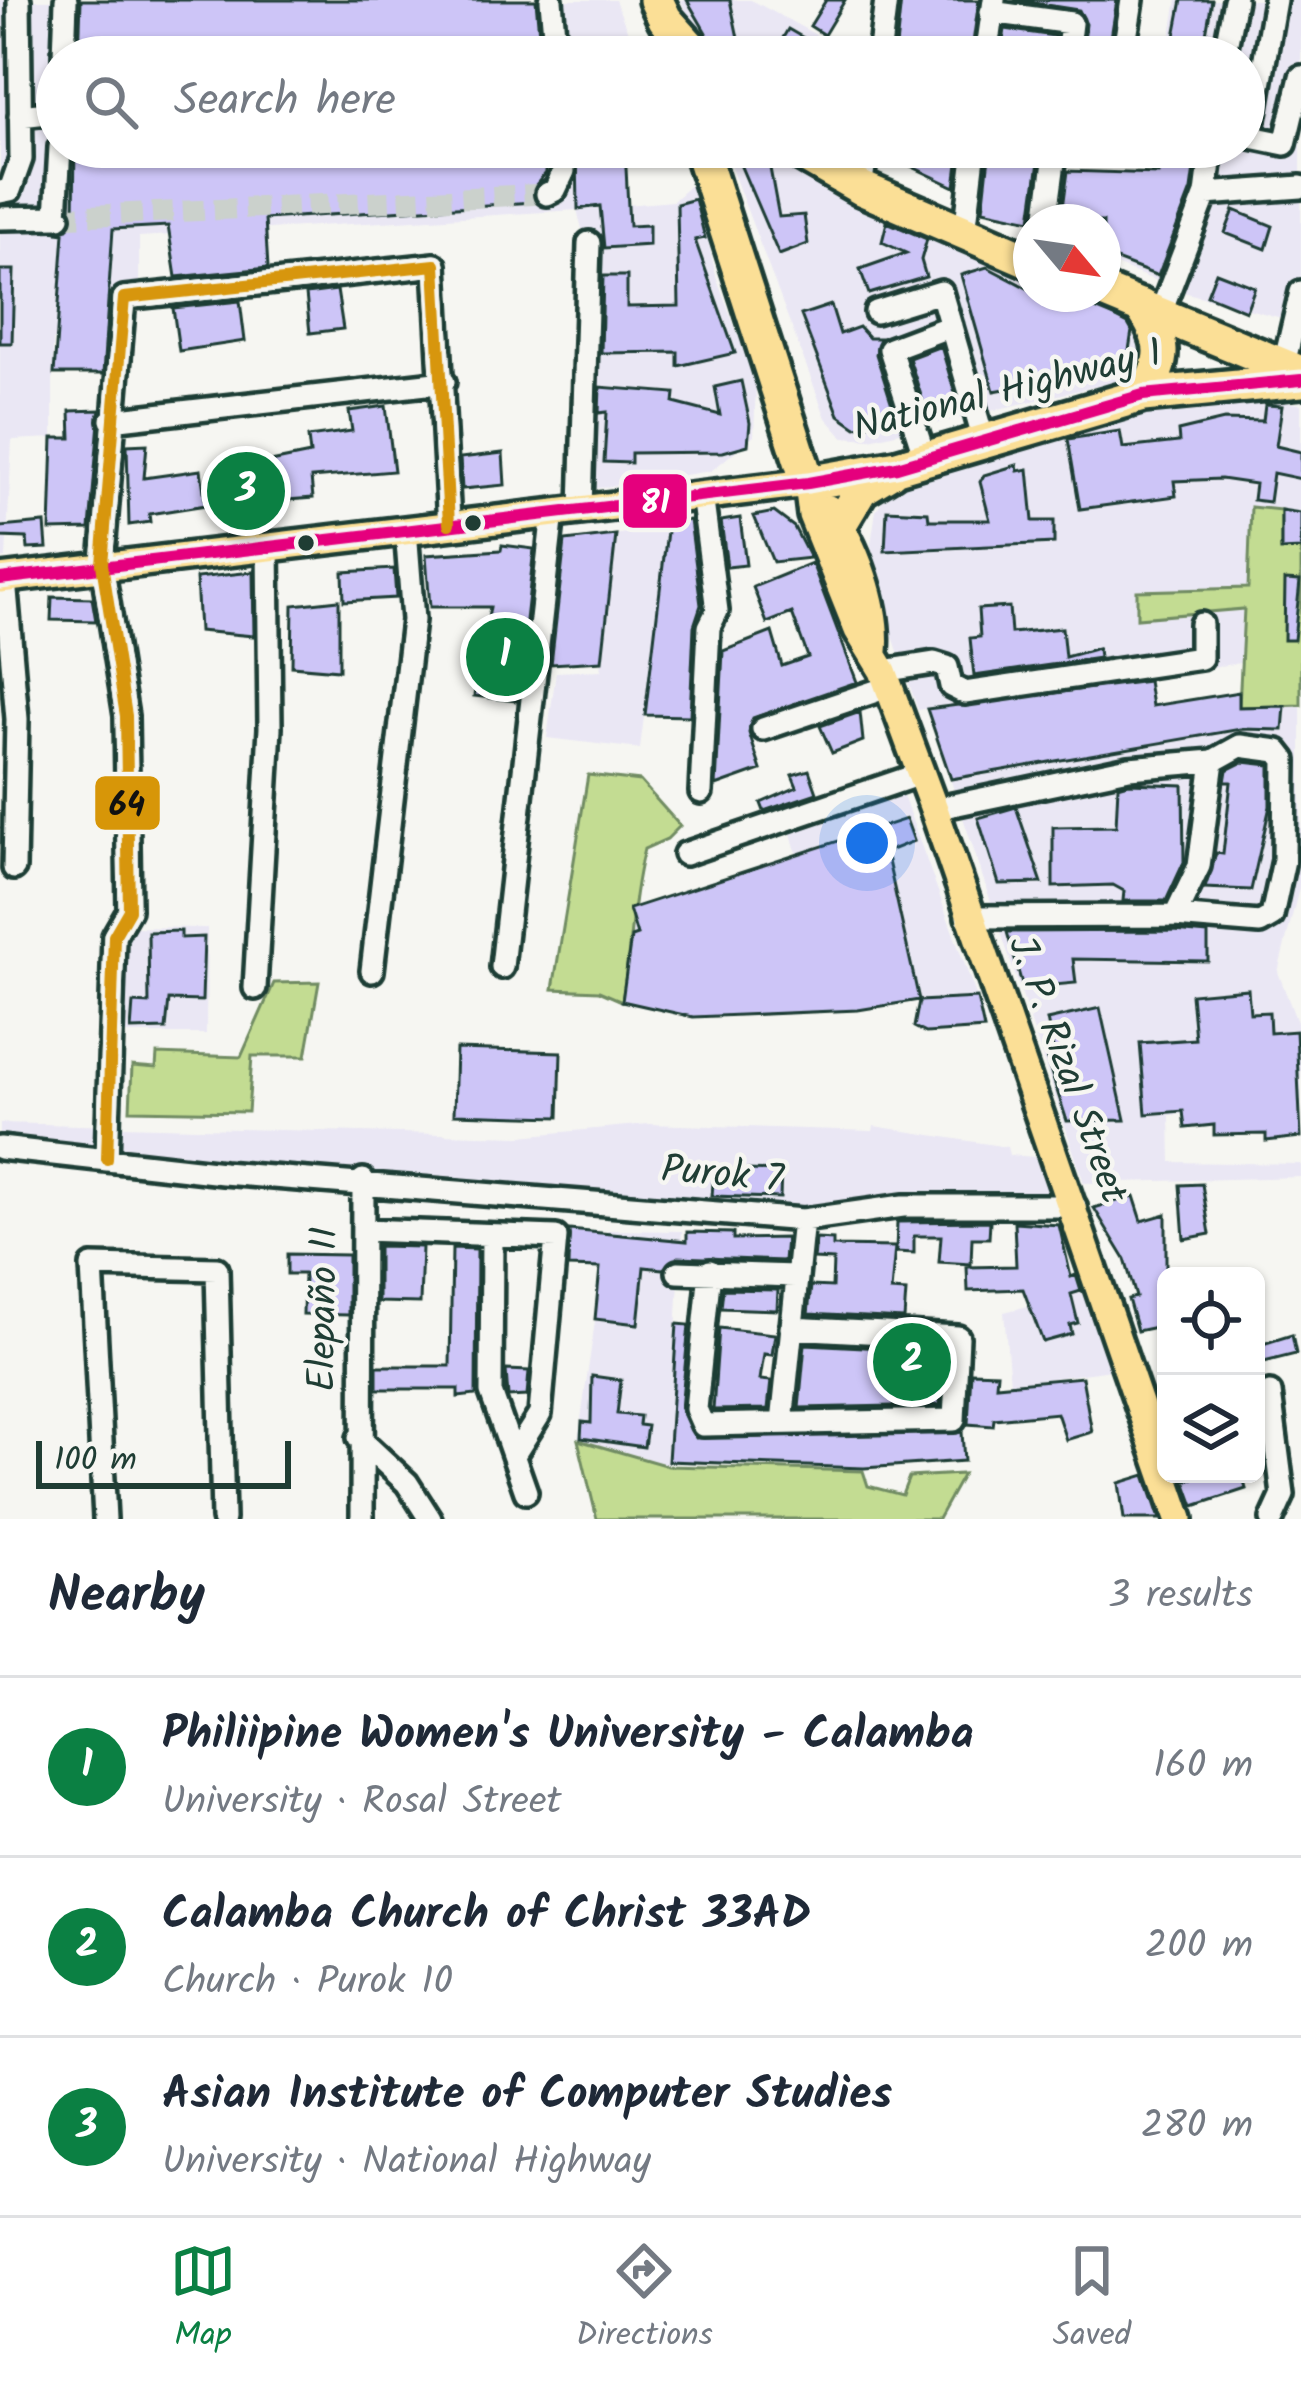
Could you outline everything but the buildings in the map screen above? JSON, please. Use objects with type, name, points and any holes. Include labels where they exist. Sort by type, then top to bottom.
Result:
[{"type":"highway","points":[[660,10],[682,36]]},
{"type":"highway","points":[[714,168],[808,483]]},
{"type":"highway","points":[[827,168],[1013,253]]},
{"type":"highway","name":"National Highway 1","points":[[1121,298],[1292,374]]},
{"type":"highway","points":[[1143,395],[1163,353],[1150,310]]},
{"type":"highway","name":"National Highway 1","points":[[808,483],[911,462],[1143,395],[1292,374]]},
{"type":"highway","points":[[840,524],[861,489],[911,462]]},
{"type":"main road","points":[[3,579],[808,483]]},
{"type":"main road","name":"J. P. Rizal Street","points":[[808,483],[840,524],[877,623],[882,670]]},
{"type":"main road","name":"J. P. Rizal Street","points":[[808,483],[819,535],[858,630],[882,670],[934,809],[967,916],[1075,1206],[1180,1519]]},
{"type":"street","points":[[0,192],[10,190],[19,174],[20,0]]},
{"type":"street","points":[[65,36],[66,0]]},
{"type":"street","points":[[550,0],[554,36]]},
{"type":"street","points":[[882,36],[886,0]]},
{"type":"street","points":[[1126,36],[1132,0]]},
{"type":"street","points":[[1228,36],[1235,0]]},
{"type":"street","points":[[1265,57],[1275,0]]},
{"type":"street","points":[[988,36],[992,6],[1071,22],[1069,36]]},
{"type":"street","points":[[1265,140],[1286,144],[1301,77]]},
{"type":"street","points":[[20,116],[36,114]]},
{"type":"street","points":[[0,218],[57,217],[59,168]]},
{"type":"street","points":[[547,194],[555,190],[564,168]]},
{"type":"street","points":[[862,188],[864,168]]},
{"type":"street","points":[[964,233],[972,168]]},
{"type":"street","points":[[1048,204],[1053,168]]},
{"type":"street","points":[[1150,310],[1207,194],[1210,168]]},
{"type":"street","points":[[1207,194],[1301,187]]},
{"type":"street","points":[[502,968],[567,510],[589,243]]},
{"type":"street","points":[[107,1159],[114,936],[129,910],[126,716],[102,564],[124,298],[435,265],[449,524]]},
{"type":"street","points":[[876,312],[941,292],[984,441]]},
{"type":"street","points":[[1292,374],[1301,292]]},
{"type":"street","points":[[911,462],[890,349],[950,326]]},
{"type":"street","points":[[111,420],[444,382]]},
{"type":"street","points":[[701,792],[709,627],[717,611],[702,494]]},
{"type":"street","points":[[372,971],[413,620],[406,529]]},
{"type":"street","points":[[254,988],[270,728],[268,545]]},
{"type":"street","points":[[3,579],[16,719],[14,868]]},
{"type":"street","points":[[764,729],[882,670],[934,663],[946,667],[952,686],[965,693],[1201,658],[1201,624]]},
{"type":"street","points":[[934,809],[1129,768],[1213,761],[1240,746],[1278,752],[1285,760],[1284,860],[1271,916],[1260,923],[1175,916],[967,916]]},
{"type":"street","points":[[1175,916],[1199,866],[1213,761]]},
{"type":"street","points":[[686,854],[920,774]]},
{"type":"street","name":"Purok 7","points":[[0,1148],[224,1173],[363,1180],[802,1220],[903,1206],[1075,1206]]},
{"type":"street","name":"Elepaño II","points":[[362,1519],[363,1180]]},
{"type":"street","points":[[782,1424],[802,1220]]},
{"type":"street","points":[[363,1230],[556,1237],[540,1414],[516,1452]]},
{"type":"street","points":[[493,1235],[491,1392],[516,1452],[526,1492]]},
{"type":"street","points":[[105,1519],[92,1266],[217,1270],[224,1519]]},
{"type":"street","points":[[710,1271],[696,1408],[703,1425],[955,1420],[958,1337],[791,1328]]},
{"type":"street","points":[[679,1272],[795,1276]]},
{"type":"street","points":[[1270,1393],[1283,1495],[1272,1519]]},
{"type":"street","name":"Elepaño II","points":[[359,1438],[407,1484],[430,1519]]},
{"type":"shaded area","points":[[0,0],[615,0],[630,36],[36,36],[36,168],[575,168],[579,209],[673,201],[695,181],[716,276],[756,383],[754,436],[711,471],[579,491],[586,244],[577,210],[139,237],[139,290],[108,293],[108,338],[53,340],[53,438],[12,440],[6,558],[0,559]]},
{"type":"shaded area","points":[[681,0],[751,0],[818,36],[696,36]]},
{"type":"shaded area","points":[[1177,0],[1301,0],[1301,323],[1187,293],[1121,267],[1121,204],[1063,204],[1066,171],[1265,168],[1265,36],[1171,36]]},
{"type":"shaded area","points":[[731,168],[805,168],[1013,269],[1013,312],[1112,312],[1134,321],[1149,348],[1114,382],[870,439],[843,437],[826,418]]},
{"type":"shaded area","points":[[1228,396],[1301,404],[1301,513],[1251,507],[1248,588],[1138,591],[1138,618],[1244,608],[1240,663],[918,710],[884,610],[871,544],[876,510],[890,489],[1087,422]]},
{"type":"shaded area","points":[[668,523],[640,749],[547,738],[556,672],[601,670],[616,535]]},
{"type":"shaded area","points":[[1239,692],[1239,707],[1301,705],[1301,880],[1278,972],[1301,1033],[1301,1105],[1170,1115],[1171,1162],[1301,1164],[1301,1177],[1084,1183],[938,742]]},
{"type":"shaded area","points":[[901,790],[977,998],[693,1017],[622,1001],[631,937],[629,909],[797,855],[789,826]]},
{"type":"shaded area","points":[[124,927],[207,928],[206,1034],[123,1034]]},
{"type":"shaded area","points":[[0,1123],[520,1136],[648,1124],[873,1131],[874,1126],[1007,1147],[1009,1155],[1049,1158],[1064,1201],[905,1195],[795,1220],[528,1187],[269,1170],[0,1142]]},
{"type":"shaded area","points":[[608,1230],[682,1231],[668,1466],[578,1440]]},
{"type":"shaded area","points":[[1084,1292],[1111,1370],[1010,1384],[1004,1312]]},
{"type":"green space","points":[[1251,507],[1281,510],[1281,549],[1301,549],[1301,705],[1239,707],[1244,609],[1137,618],[1137,591],[1248,588]]},
{"type":"green space","points":[[588,775],[640,781],[680,826],[667,839],[644,849],[622,1001],[599,991],[553,989]]},
{"type":"green space","points":[[319,982],[306,1056],[252,1056],[248,1112],[130,1110],[132,1066],[156,1068],[157,1054],[241,1057],[274,983]]},
{"type":"green space","points":[[578,1440],[668,1466],[863,1471],[868,1486],[902,1495],[909,1477],[963,1474],[938,1519],[597,1519]]},
{"type":"tunnel","points":[[59,217],[547,194]]},
{"type":"transit line","name":"64","points":[[107,1159],[114,936],[129,910],[126,716],[102,564],[124,298],[435,265],[449,524]]},
{"type":"transit line","name":"81","points":[[0,579],[808,483],[897,467],[1143,395],[1301,380]]},
{"type":"place","name":"Asian Institute of Computer Studies","points":[[246,491]]},
{"type":"place","name":"Philiipine Women's University - Calamba","points":[[505,657]]},
{"type":"place","name":"Calamba Church of Christ 33AD","points":[[912,1362]]}]
